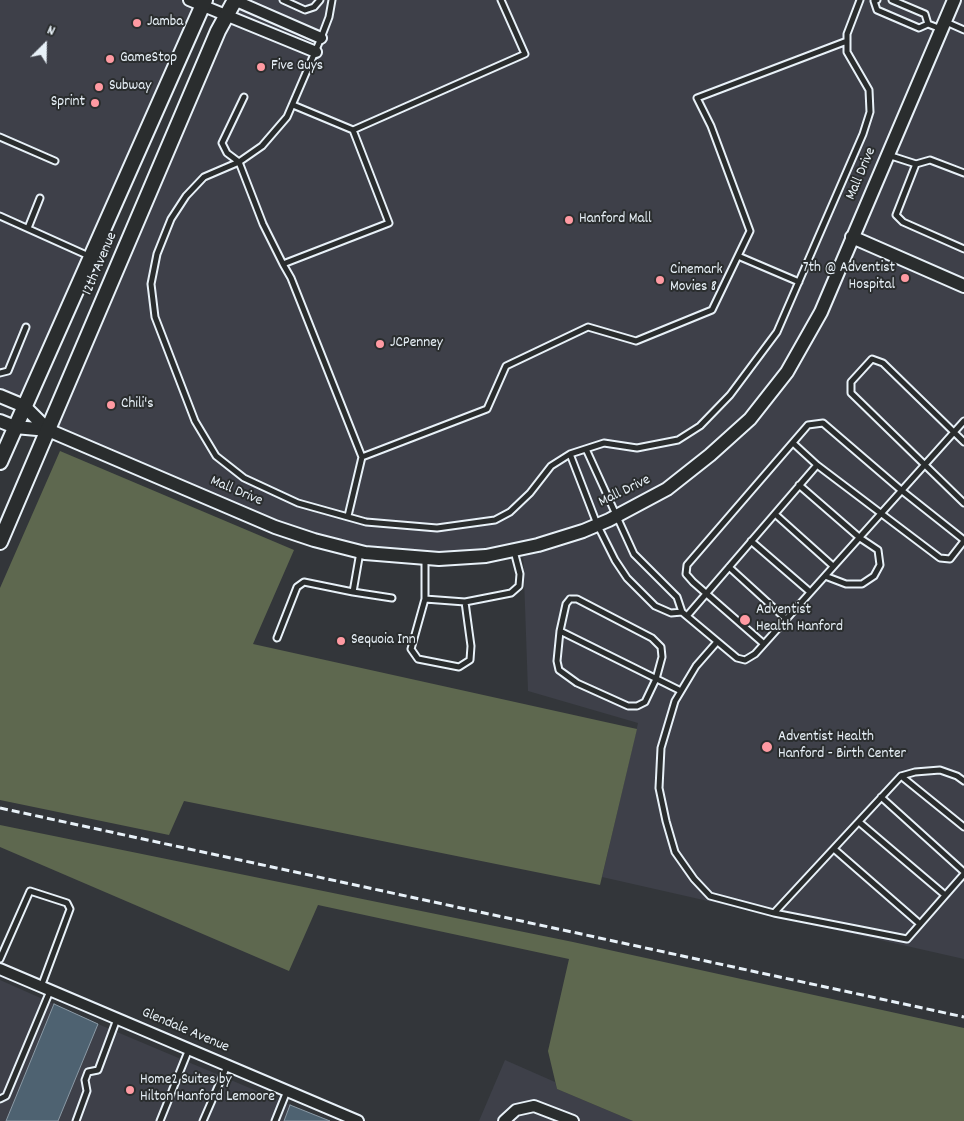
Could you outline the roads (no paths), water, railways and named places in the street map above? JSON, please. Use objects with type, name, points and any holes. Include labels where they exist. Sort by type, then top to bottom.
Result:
[{"type":"main road","name":"12th Avenue","points":[[0,542],[234,0]]},
{"type":"main road","name":"12th Avenue","points":[[0,462],[92,257],[198,2]]},
{"type":"street","points":[[234,0],[322,38]]},
{"type":"street","name":"Mall Drive","points":[[0,421],[15,427],[48,430],[274,527],[360,552],[424,558],[469,558],[514,550],[583,531],[617,514],[632,509],[680,479],[710,455],[756,412],[801,351],[821,312],[954,0]]},
{"type":"street","points":[[198,2],[316,52]]},
{"type":"street","points":[[852,237],[964,286]]},
{"type":"street","points":[[0,396],[24,406]]},
{"type":"street","name":"Mall Drive","points":[[24,406],[48,430]]},
{"type":"street","name":"Glendale Avenue","points":[[0,970],[358,1121]]},
{"type":"street","points":[[504,1121],[516,1110],[534,1106],[573,1121]]},
{"type":"lane","points":[[283,0],[306,10],[314,7],[320,0]]},
{"type":"lane","points":[[332,0],[322,38],[293,105],[266,143],[239,162],[204,177],[186,196],[170,219],[157,254],[151,284],[155,317],[195,421],[216,456],[244,478],[298,503],[366,522],[438,528],[495,520],[510,512],[530,492],[551,466],[570,454],[604,443],[636,448],[678,440],[700,426],[730,395],[777,332],[863,134],[870,112],[869,90],[848,52],[847,41],[847,34],[860,0]]},
{"type":"lane","points":[[353,130],[525,54],[501,0]]},
{"type":"lane","points":[[874,0],[877,10],[919,28],[928,24],[944,25],[964,30]]},
{"type":"lane","points":[[892,0],[925,14],[928,24]]},
{"type":"lane","points":[[362,457],[487,409],[506,366],[588,327],[636,341],[712,310],[750,231],[711,126],[697,98],[847,41]]},
{"type":"lane","points":[[244,97],[222,143],[227,153],[239,162],[263,224],[292,278],[362,457],[348,516]]},
{"type":"lane","points":[[283,264],[389,223],[353,130],[293,105]]},
{"type":"lane","points":[[0,137],[55,161]]},
{"type":"lane","points":[[888,155],[916,164],[930,160],[964,173]]},
{"type":"lane","points":[[916,164],[896,215],[898,219],[964,249]]},
{"type":"lane","points":[[28,228],[40,198]]},
{"type":"lane","points":[[0,216],[92,257]]},
{"type":"lane","points":[[738,256],[799,282]]},
{"type":"lane","points":[[0,373],[8,371],[26,327]]},
{"type":"lane","points":[[964,442],[883,363],[872,360],[851,382],[851,393],[964,503]]},
{"type":"lane","points":[[586,449],[634,554],[677,597],[684,614],[737,658],[745,660],[755,654],[964,421]]},
{"type":"lane","points":[[764,644],[686,574],[687,565],[793,442],[808,425],[823,423],[964,541],[950,559],[940,558],[817,465],[793,442]]},
{"type":"lane","points":[[570,454],[597,524],[614,560],[627,578],[655,606],[671,613],[684,614],[706,593],[817,465]]},
{"type":"lane","points":[[799,486],[860,538],[878,550],[880,564],[874,576],[862,584],[846,584],[825,576]]},
{"type":"lane","points":[[775,514],[834,566]]},
{"type":"lane","points":[[751,541],[810,592]]},
{"type":"lane","points":[[425,599],[465,602],[511,593],[519,586],[520,574],[514,550]]},
{"type":"lane","points":[[353,592],[360,552]]},
{"type":"lane","points":[[424,558],[425,599],[412,649],[418,659],[459,667],[470,660],[471,646],[465,602]]},
{"type":"lane","points":[[729,567],[786,619]]},
{"type":"lane","points":[[277,638],[297,587],[304,582],[392,598]]},
{"type":"lane","points":[[577,599],[652,638],[661,647],[662,657],[656,679],[645,702],[637,706],[628,706],[577,683],[559,670],[557,661],[560,631],[566,604],[570,600],[577,599]]},
{"type":"lane","points":[[560,631],[681,692]]},
{"type":"lane","points":[[717,642],[696,666],[675,701],[661,748],[659,788],[675,852],[694,879],[710,896],[774,913],[907,939],[964,873],[881,797]]},
{"type":"lane","points":[[774,913],[901,776],[914,772],[940,770],[957,776],[964,781]]},
{"type":"lane","points":[[901,776],[964,827]]},
{"type":"lane","points":[[858,822],[945,895]]},
{"type":"lane","points":[[834,849],[920,924]]},
{"type":"lane","points":[[0,959],[30,891],[67,904],[70,909],[45,989],[6,1096],[0,1099]]},
{"type":"lane","points":[[76,1121],[87,1092],[85,1080],[88,1072],[98,1070],[117,1019]]},
{"type":"lane","points":[[160,1121],[189,1049]]},
{"type":"lane","points":[[203,1121],[227,1066]]},
{"type":"lane","points":[[275,1121],[288,1091]]},
{"type":"water","points":[[54,1004],[98,1024],[58,1121],[6,1121]]},
{"type":"water","points":[[290,1105],[330,1121],[284,1121]]},
{"type":"railway","points":[[0,808],[964,1017]]},
{"type":"place","name":"Jamba","points":[[137,23]]},
{"type":"place","name":"GameStop","points":[[110,59]]},
{"type":"place","name":"Five Guys","points":[[261,67]]},
{"type":"place","name":"Subway","points":[[99,87]]},
{"type":"place","name":"Sprint","points":[[95,103]]},
{"type":"place","name":"Hanford Mall","points":[[569,220]]},
{"type":"place","name":"7th @ Adventist Hospital","points":[[905,278]]},
{"type":"place","name":"Cinemark Movies 8","points":[[660,280]]},
{"type":"place","name":"JCPenney","points":[[380,344]]},
{"type":"place","name":"Chili's","points":[[111,405]]},
{"type":"place","name":"Adventist Health Hanford","points":[[745,620]]},
{"type":"place","name":"Sequoia Inn","points":[[341,641]]},
{"type":"place","name":"Adventist Health Hanford - Birth Center","points":[[767,747]]},
{"type":"place","name":"Home2 Suites by Hilton Hanford Lemoore","points":[[130,1090]]}]
